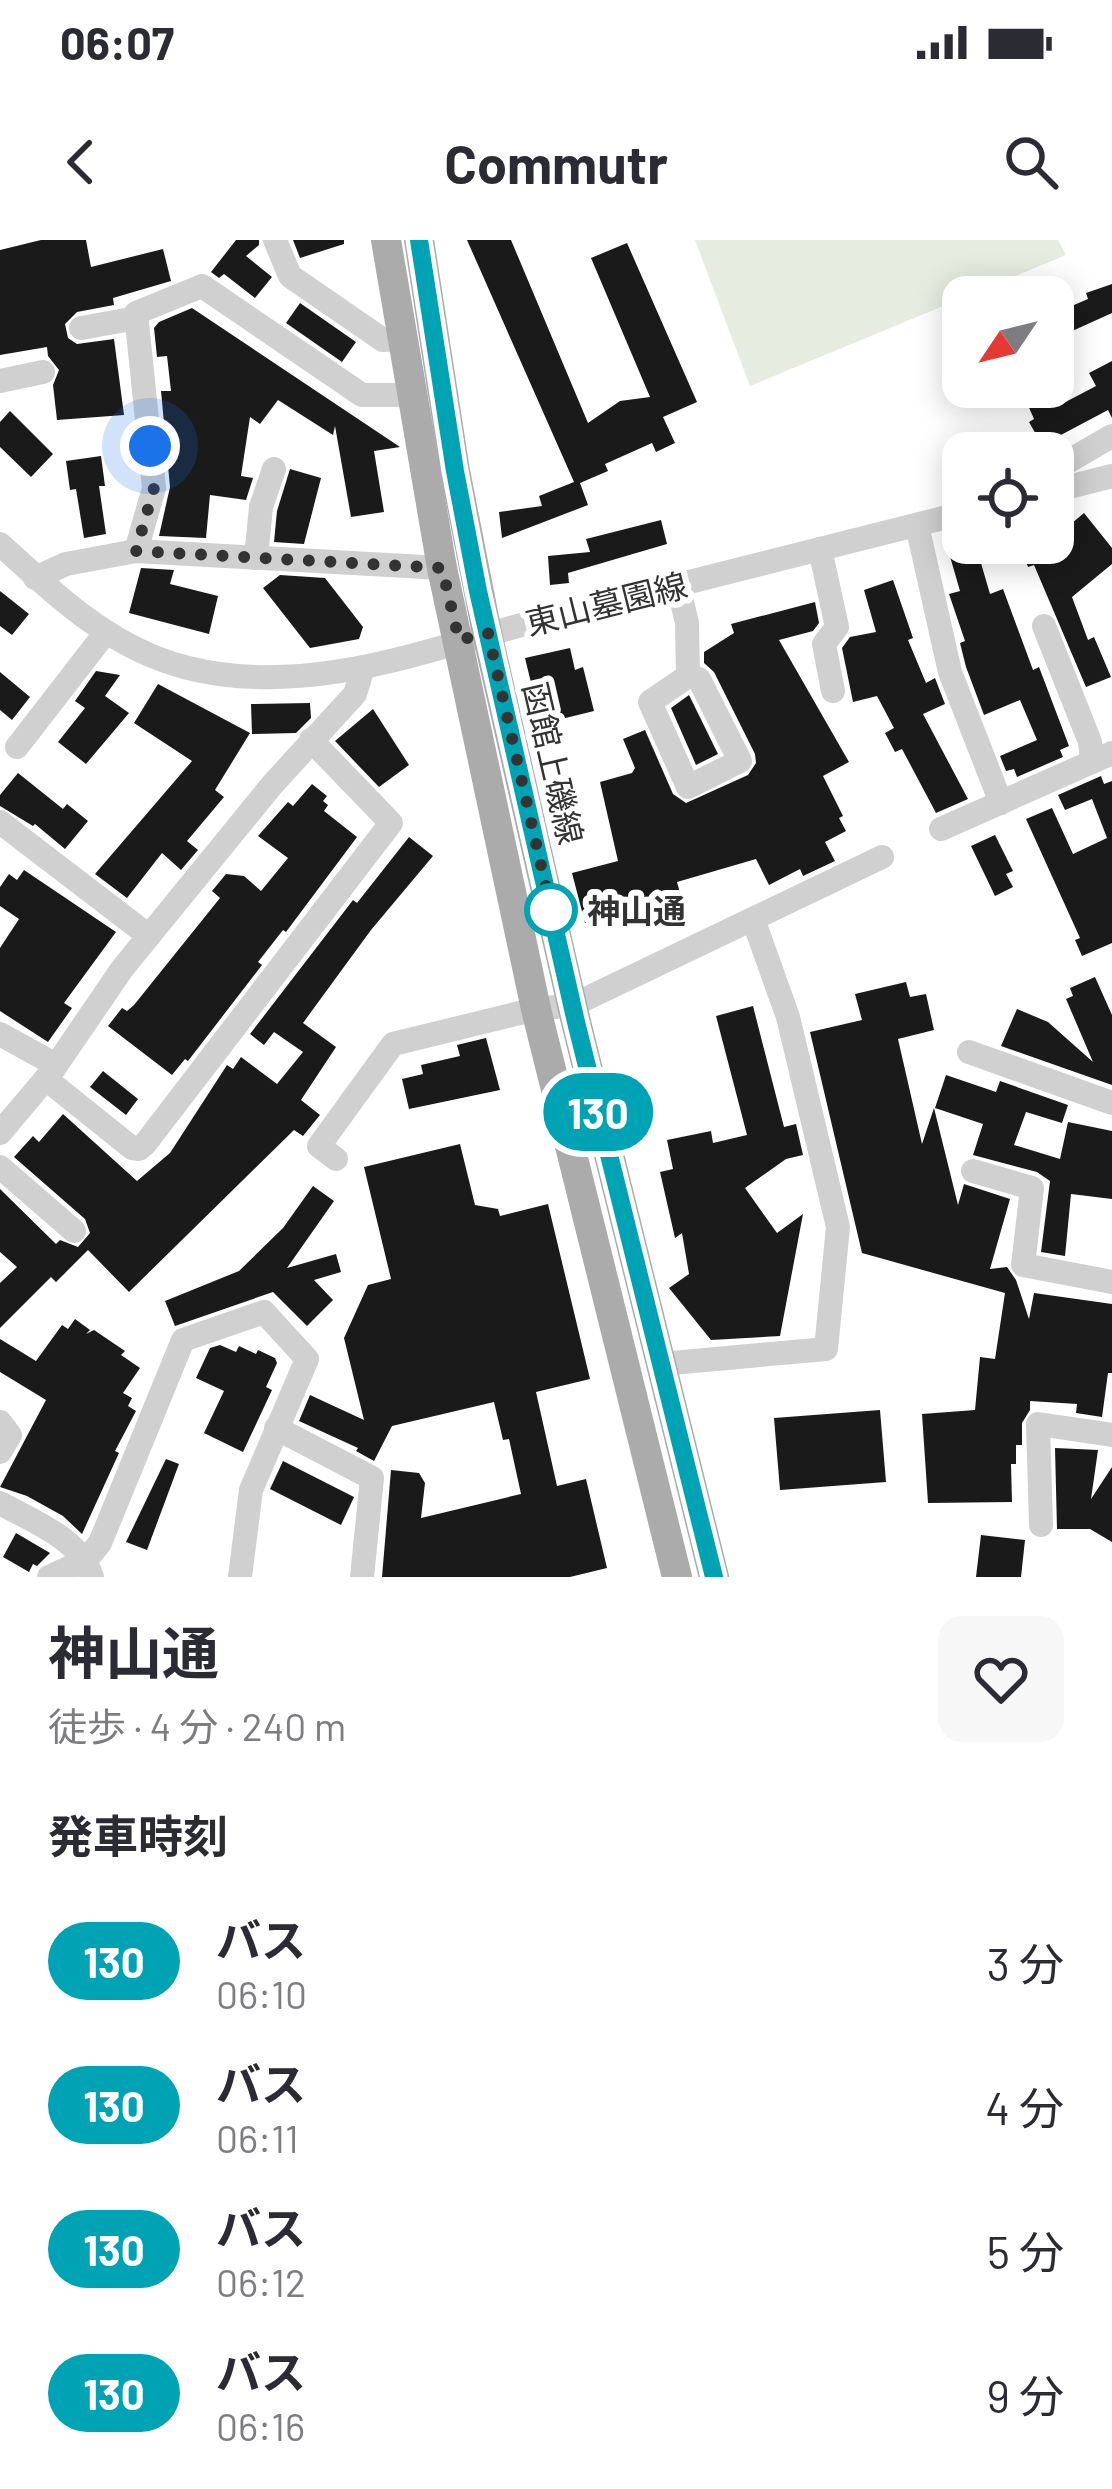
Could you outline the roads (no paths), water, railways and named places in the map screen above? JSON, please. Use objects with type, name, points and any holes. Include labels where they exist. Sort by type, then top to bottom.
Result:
[{"type":"main road","name":"函館上磯線","points":[[386,240],[442,568],[473,636],[573,1005],[714,1577]]},
{"type":"main road","name":"函館上磯線","points":[[419,240],[455,471],[473,636],[536,1009],[677,1577]]},
{"type":"street","points":[[275,240],[290,276],[383,340],[401,339]]},
{"type":"street","points":[[136,551],[154,488],[136,313],[202,286],[362,395],[410,395]]},
{"type":"street","points":[[81,328],[136,318]]},
{"type":"street","points":[[0,381],[43,372]]},
{"type":"street","points":[[1074,458],[1112,436]]},
{"type":"street","points":[[256,558],[261,507],[274,469]]},
{"type":"street","points":[[1074,486],[1112,476]]},
{"type":"street","name":"東山墓園線","points":[[0,544],[35,578],[106,632],[170,663],[223,675],[295,678],[363,668],[942,518]]},
{"type":"street","points":[[917,525],[950,672],[1000,802]]},
{"type":"street","points":[[820,549],[837,627],[824,644],[833,691]]},
{"type":"street","points":[[35,578],[66,564],[136,551],[442,568]]},
{"type":"street","points":[[678,585],[687,623],[688,676]]},
{"type":"street","points":[[941,829],[1102,758],[1090,742],[1044,626]]},
{"type":"street","points":[[17,747],[106,632]]},
{"type":"street","points":[[0,1132],[51,1072],[149,936],[311,740],[355,694],[363,668]]},
{"type":"street","points":[[688,676],[699,679],[740,761],[688,788],[650,702],[688,676]]},
{"type":"street","points":[[0,1034],[139,1150],[391,824],[311,740]]},
{"type":"street","points":[[0,822],[149,936]]},
{"type":"street","points":[[337,1159],[319,1146],[393,1044],[536,1009],[573,1005],[882,857]]},
{"type":"street","points":[[661,1364],[826,1348],[838,1227],[788,1017],[753,919]]},
{"type":"street","points":[[970,1052],[1112,1103]]},
{"type":"street","points":[[0,1167],[74,1231]]},
{"type":"street","points":[[973,1171],[1032,1188],[1023,1265],[1112,1282]]},
{"type":"street","points":[[89,1568],[183,1340],[264,1312],[307,1360],[250,1490],[241,1577]]},
{"type":"street","points":[[0,1422],[10,1435],[0,1452]]},
{"type":"street","points":[[1041,1525],[1038,1424],[1112,1435]]},
{"type":"street","points":[[276,1428],[372,1478],[362,1577]]},
{"type":"street","points":[[0,1503],[72,1545],[89,1568]]},
{"type":"street","points":[[50,1577],[89,1568]]},
{"type":"place","name":"神山通","points":[[551,910]]}]
